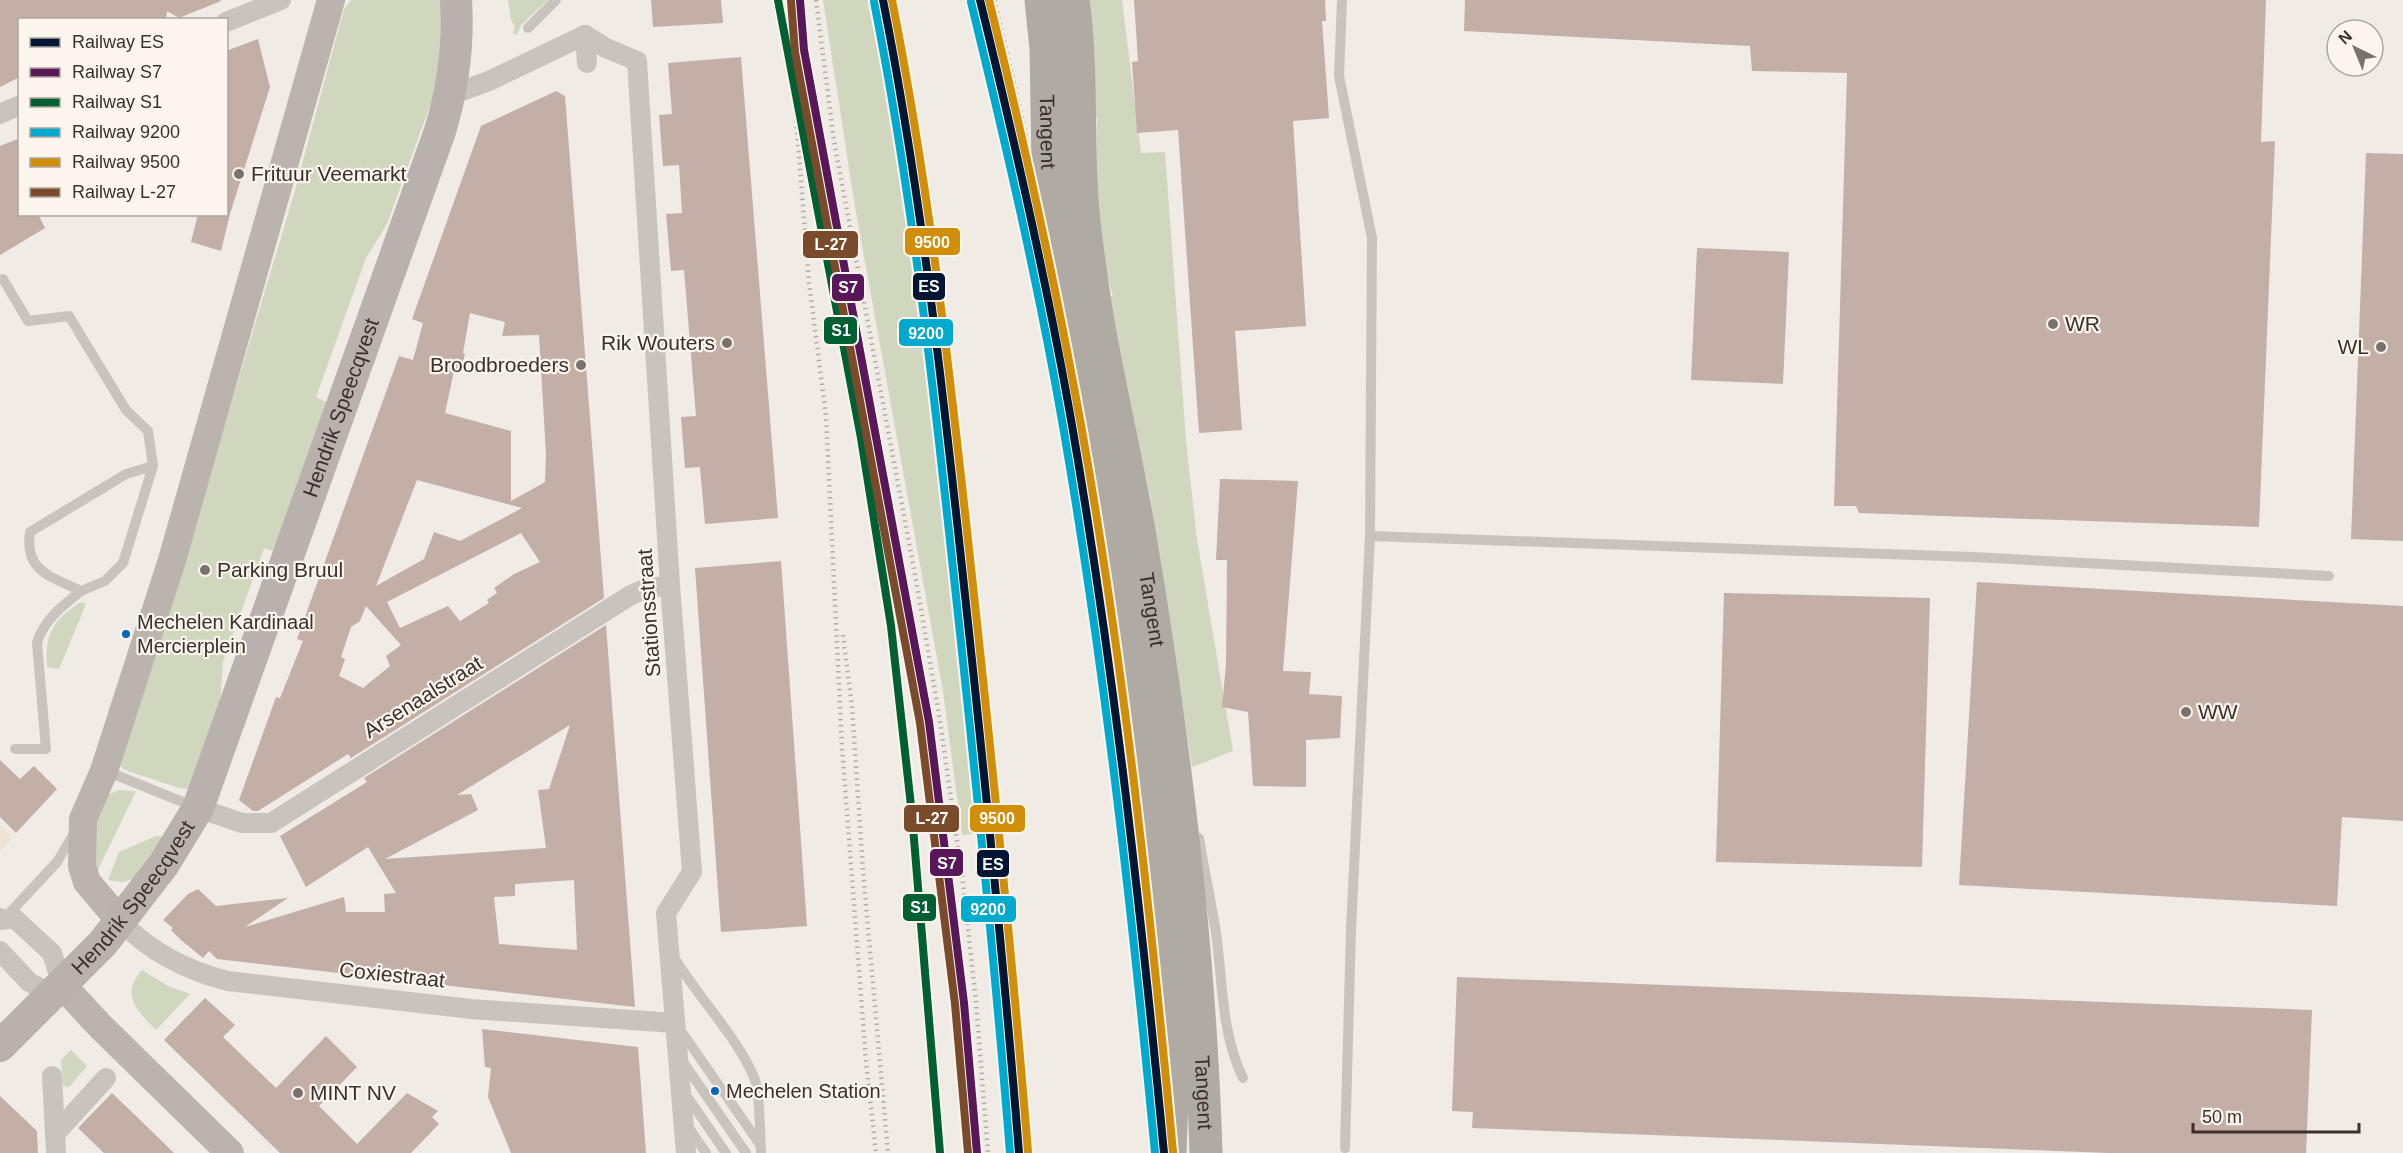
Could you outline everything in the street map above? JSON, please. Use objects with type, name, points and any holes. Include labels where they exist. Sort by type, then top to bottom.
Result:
[{"type":"highway","name":"Tangent","points":[[1041,0],[1046,48],[1048,163],[1052,216],[1075,365],[1107,512],[1158,870],[1174,1044],[1170,1153]]},
{"type":"highway","name":"Tangent","points":[[1073,0],[1079,63],[1080,186],[1103,353],[1137,516],[1173,762],[1191,916],[1206,1153]]},
{"type":"main road","name":"Hendrik Speecqvest","points":[[0,1046],[121,922],[164,864],[198,808],[451,95],[458,32],[456,0]]},
{"type":"street","points":[[228,21],[278,0]]},
{"type":"street","points":[[121,922],[87,882],[82,866],[83,819],[104,771],[172,560],[331,0]]},
{"type":"street","points":[[451,95],[489,81],[585,35],[587,63]]},
{"type":"street","name":"Stationsstraat","points":[[585,35],[606,48],[637,61],[670,585],[692,872],[666,913],[686,1153]]},
{"type":"street","points":[[0,114],[18,106]]},
{"type":"street","name":"Arsenaalstraat","points":[[198,808],[242,823],[271,823],[631,595],[645,589],[670,585]]},
{"type":"street","points":[[1,920],[14,918],[52,953],[57,990]]},
{"type":"street","name":"Coxiestraat","points":[[121,922],[140,941],[169,958],[201,975],[228,981],[471,1009],[675,1023]]},
{"type":"street","points":[[0,951],[30,982],[57,990],[100,1026],[230,1153]]},
{"type":"street","points":[[52,1076],[55,1144]]},
{"type":"street","points":[[55,1144],[106,1078]]},
{"type":"lane","points":[[528,28],[556,0]]},
{"type":"lane","points":[[1342,0],[1339,76],[1372,238],[1370,536],[1351,930],[1345,1148]]},
{"type":"lane","points":[[0,290],[2,276]]},
{"type":"lane","points":[[2,276],[28,321],[69,316],[126,410],[148,431],[153,466],[123,563],[105,581],[81,591],[63,604],[42,626],[37,642],[46,749],[15,749]]},
{"type":"lane","points":[[81,591],[37,568],[28,549],[30,532],[126,474],[153,466]]},
{"type":"lane","points":[[1370,536],[1973,557],[2329,576]]},
{"type":"lane","points":[[1173,762],[1188,793]]},
{"type":"lane","name":"Hendrik Speecqvest","points":[[104,771],[198,808]]},
{"type":"lane","points":[[1,920],[57,862],[83,819]]},
{"type":"lane","points":[[1197,827],[1216,933],[1228,1038],[1232,1055],[1243,1078]]},
{"type":"lane","points":[[668,946],[688,980],[738,1050],[755,1081],[761,1149]]},
{"type":"lane","points":[[675,1023],[761,1149]]},
{"type":"lane","points":[[677,1053],[746,1153]]},
{"type":"lane","points":[[680,1086],[726,1153]]},
{"type":"lane","points":[[1164,1153],[1172,1105]]},
{"type":"lane","points":[[683,1120],[706,1153]]},
{"type":"green space","points":[[351,0],[442,0],[445,34],[435,92],[387,224],[366,258],[316,397],[328,403],[276,552],[264,548],[223,662],[219,719],[192,789],[179,788],[128,771],[119,763],[211,471],[294,194],[344,9]]},
{"type":"green space","points":[[508,0],[548,0],[521,25],[517,35],[513,33],[515,26],[511,20]]},
{"type":"green space","points":[[823,0],[872,0],[890,87],[907,196],[981,833],[962,835],[943,691],[855,207]]},
{"type":"green space","points":[[1029,0],[1122,0],[1141,153],[1165,152],[1186,441],[1197,540],[1233,751],[1192,767],[1150,495],[1106,297],[1113,296],[1100,231],[1096,185],[1097,118],[1091,116]]},
{"type":"green space","points":[[81,602],[86,604],[59,669],[47,667],[47,645],[52,629],[63,615]]},
{"type":"green space","points":[[119,790],[136,791],[97,872],[96,822],[102,803],[107,796]]},
{"type":"green space","points":[[156,836],[166,837],[136,878],[122,882],[108,880],[119,852]]},
{"type":"green space","points":[[142,970],[168,986],[190,994],[156,1030],[137,1009],[132,995],[132,987]]},
{"type":"green space","points":[[71,1050],[87,1066],[69,1087],[63,1086],[61,1060]]},
{"type":"shaded area","points":[[0,825],[13,838],[0,851]]},
{"type":"building","points":[[0,0],[221,1],[179,18],[167,11],[166,18],[18,18],[18,78],[0,87]]},
{"type":"building","points":[[651,0],[721,0],[723,23],[653,27]]},
{"type":"building","points":[[1134,0],[1325,0],[1326,21],[1322,21],[1329,118],[1293,121],[1306,326],[1235,331],[1242,430],[1199,433],[1178,130],[1137,133],[1132,62],[1138,61]]},
{"type":"building","name":"WR","points":[[1465,0],[2266,0],[2261,142],[2275,141],[2259,527],[1859,513],[1856,506],[1834,506],[1847,73],[1752,71],[1750,46],[1464,31]]},
{"type":"building","points":[[258,39],[270,87],[230,214],[221,251],[191,242],[198,216],[228,216],[228,50]]},
{"type":"building","name":"Rik Wouters","points":[[741,57],[778,518],[705,524],[700,467],[685,468],[681,417],[696,416],[684,270],[671,271],[666,214],[682,213],[679,165],[663,166],[659,115],[672,114],[668,63]]},
{"type":"building","points":[[556,91],[565,96],[604,598],[351,758],[348,754],[258,811],[253,811],[239,800],[276,697],[280,698],[303,641],[297,639],[399,356],[413,360],[423,323],[412,319],[481,126]],"holes":[[[470,313],[505,322],[502,336],[539,335],[546,454],[545,482],[511,501],[511,431],[445,413],[454,371],[460,373],[465,354],[463,353]],[[417,480],[522,508],[460,541],[434,532],[424,559],[376,586]],[[521,533],[540,562],[514,574],[494,588],[497,593],[487,600],[489,603],[460,621],[448,606],[400,628],[387,602]],[[366,606],[401,645],[386,656],[390,666],[363,688],[339,676],[345,659],[341,657],[351,627],[360,621]]]},
{"type":"building","points":[[18,139],[18,216],[39,216],[45,228],[0,255],[0,146]]},
{"type":"building","name":"WL","points":[[2366,153],[2403,154],[2403,541],[2351,539]]},
{"type":"building","points":[[1697,248],[1789,252],[1783,384],[1691,380]]},
{"type":"building","points":[[1220,479],[1298,481],[1283,671],[1311,672],[1309,694],[1342,696],[1340,738],[1306,740],[1306,787],[1253,786],[1248,712],[1222,707],[1226,664],[1227,560],[1216,560]]},
{"type":"building","points":[[781,561],[807,926],[721,932],[695,568]]},
{"type":"building","name":"WW","points":[[1977,582],[2403,606],[2403,821],[2342,817],[2337,906],[1959,885]]},
{"type":"building","points":[[1724,593],[1930,598],[1922,867],[1716,862]]},
{"type":"building","points":[[606,625],[635,1007],[217,959],[209,951],[203,958],[181,940],[171,930],[173,928],[163,920],[188,894],[198,889],[216,906],[288,898],[245,927],[344,897],[346,912],[385,912],[384,894],[396,893],[368,847],[306,887],[280,836],[367,782],[364,778]],"holes":[[[570,725],[549,789],[538,790],[546,848],[385,859],[478,810],[471,794],[457,795]],[[574,880],[577,950],[499,944],[494,897],[515,896],[515,884]]]},
{"type":"building","points":[[0,760],[20,779],[34,766],[57,789],[16,833],[0,817]]},
{"type":"building","points":[[1457,977],[2312,1010],[2306,1153],[2109,1153],[1472,1128],[1473,1112],[1452,1111]]},
{"type":"building","points":[[205,998],[235,1025],[223,1037],[276,1088],[326,1036],[357,1067],[319,1106],[357,1144],[407,1093],[438,1111],[432,1117],[439,1124],[411,1153],[280,1153],[164,1040]]},
{"type":"building","points":[[482,1029],[638,1047],[646,1153],[511,1153],[488,1097],[491,1068],[485,1067]]},
{"type":"building","points":[[1149,1079],[1154,1079],[1152,1128]]},
{"type":"building","points":[[112,1093],[174,1153],[104,1153],[78,1128]]},
{"type":"building","points":[[0,1096],[37,1131],[38,1153],[0,1153]]},
{"type":"railway","points":[[816,0],[834,141],[940,721],[963,883],[976,1002],[988,1153]]},
{"type":"railway","points":[[994,0],[1050,245],[1111,574],[1133,719],[1148,842],[1178,1153]]},
{"type":"railway","points":[[793,79],[809,283],[826,416],[842,747],[866,1061],[876,1153]]},
{"type":"railway","points":[[842,340],[895,534]]},
{"type":"railway","points":[[843,635],[852,707],[863,871],[888,1153]]},
{"type":"rail line","name":"S1","points":[[778,0],[861,438],[891,626],[912,815],[940,1153]]},
{"type":"rail line","name":"S7","points":[[800,0],[804,50],[929,722],[964,1003],[977,1153]]},
{"type":"rail line","name":"ES","points":[[883,0],[918,205],[945,411],[992,851],[1019,1153]]},
{"type":"rail line","name":"9500","points":[[892,0],[927,205],[954,411],[1001,850],[1028,1152]]},
{"type":"rail line","name":"ES","points":[[980,0],[1042,269],[1088,521],[1125,791],[1164,1153]]},
{"type":"rail line","name":"9500","points":[[989,0],[1050,265],[1096,515],[1123,696],[1155,970],[1173,1152]]},
{"type":"rail line","name":"L-27","points":[[791,1],[795,52],[920,723],[955,1004],[968,1153]]},
{"type":"rail line","name":"9200","points":[[874,2],[909,206],[936,412],[983,852],[1010,1153]]},
{"type":"rail line","name":"9200","points":[[971,2],[1033,270],[1079,522],[1116,792],[1155,1153]]},
{"type":"place","name":"Frituur Veemarkt","points":[[239,174]]},
{"type":"place","name":"WR","points":[[2053,324]]},
{"type":"place","name":"Rik Wouters","points":[[727,343]]},
{"type":"place","name":"WL","points":[[2381,347]]},
{"type":"place","name":"Broodbroeders","points":[[581,365]]},
{"type":"place","name":"Parking Bruul","points":[[205,570]]},
{"type":"place","name":"Mechelen Kardinaal Mercierplein","points":[[126,634]]},
{"type":"place","name":"WW","points":[[2186,712]]},
{"type":"place","name":"Mechelen Station","points":[[715,1091]]},
{"type":"place","name":"MINT NV","points":[[298,1093]]}]
